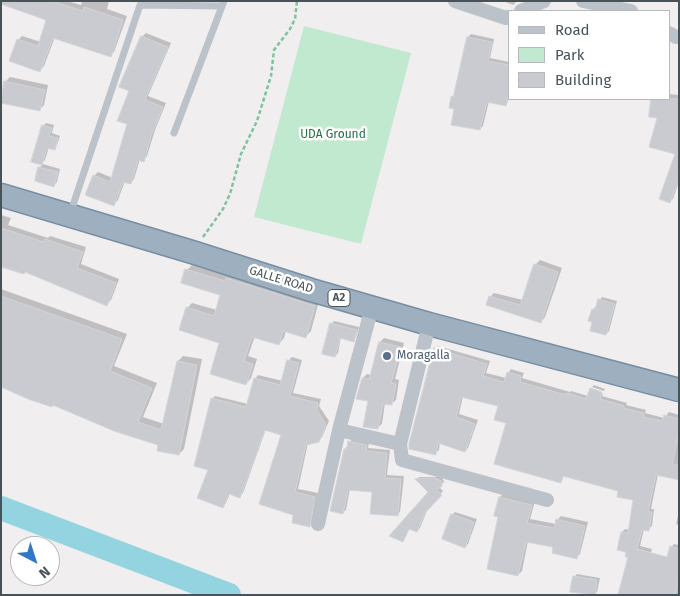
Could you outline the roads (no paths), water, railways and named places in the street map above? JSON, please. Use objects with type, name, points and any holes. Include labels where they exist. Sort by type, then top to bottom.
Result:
[{"type":"highway","name":"GALLE ROAD","points":[[1,195],[429,324],[679,390]]},
{"type":"street","points":[[455,1],[506,18],[508,17]]},
{"type":"street","points":[[523,10],[544,1]]},
{"type":"street","points":[[583,1],[626,10]]},
{"type":"street","points":[[318,524],[339,430],[372,307]]},
{"type":"street","points":[[429,324],[400,444],[402,460],[547,500]]},
{"type":"street","points":[[339,430],[400,444]]},
{"type":"lane","points":[[69,216],[140,5],[223,4],[174,133]]},
{"type":"waterway","points":[[1,508],[229,595]]},
{"type":"place","name":"Moragalla","points":[[387,356]]},
{"type":"park label","name":"UDA Ground","points":[[333,135]]}]
